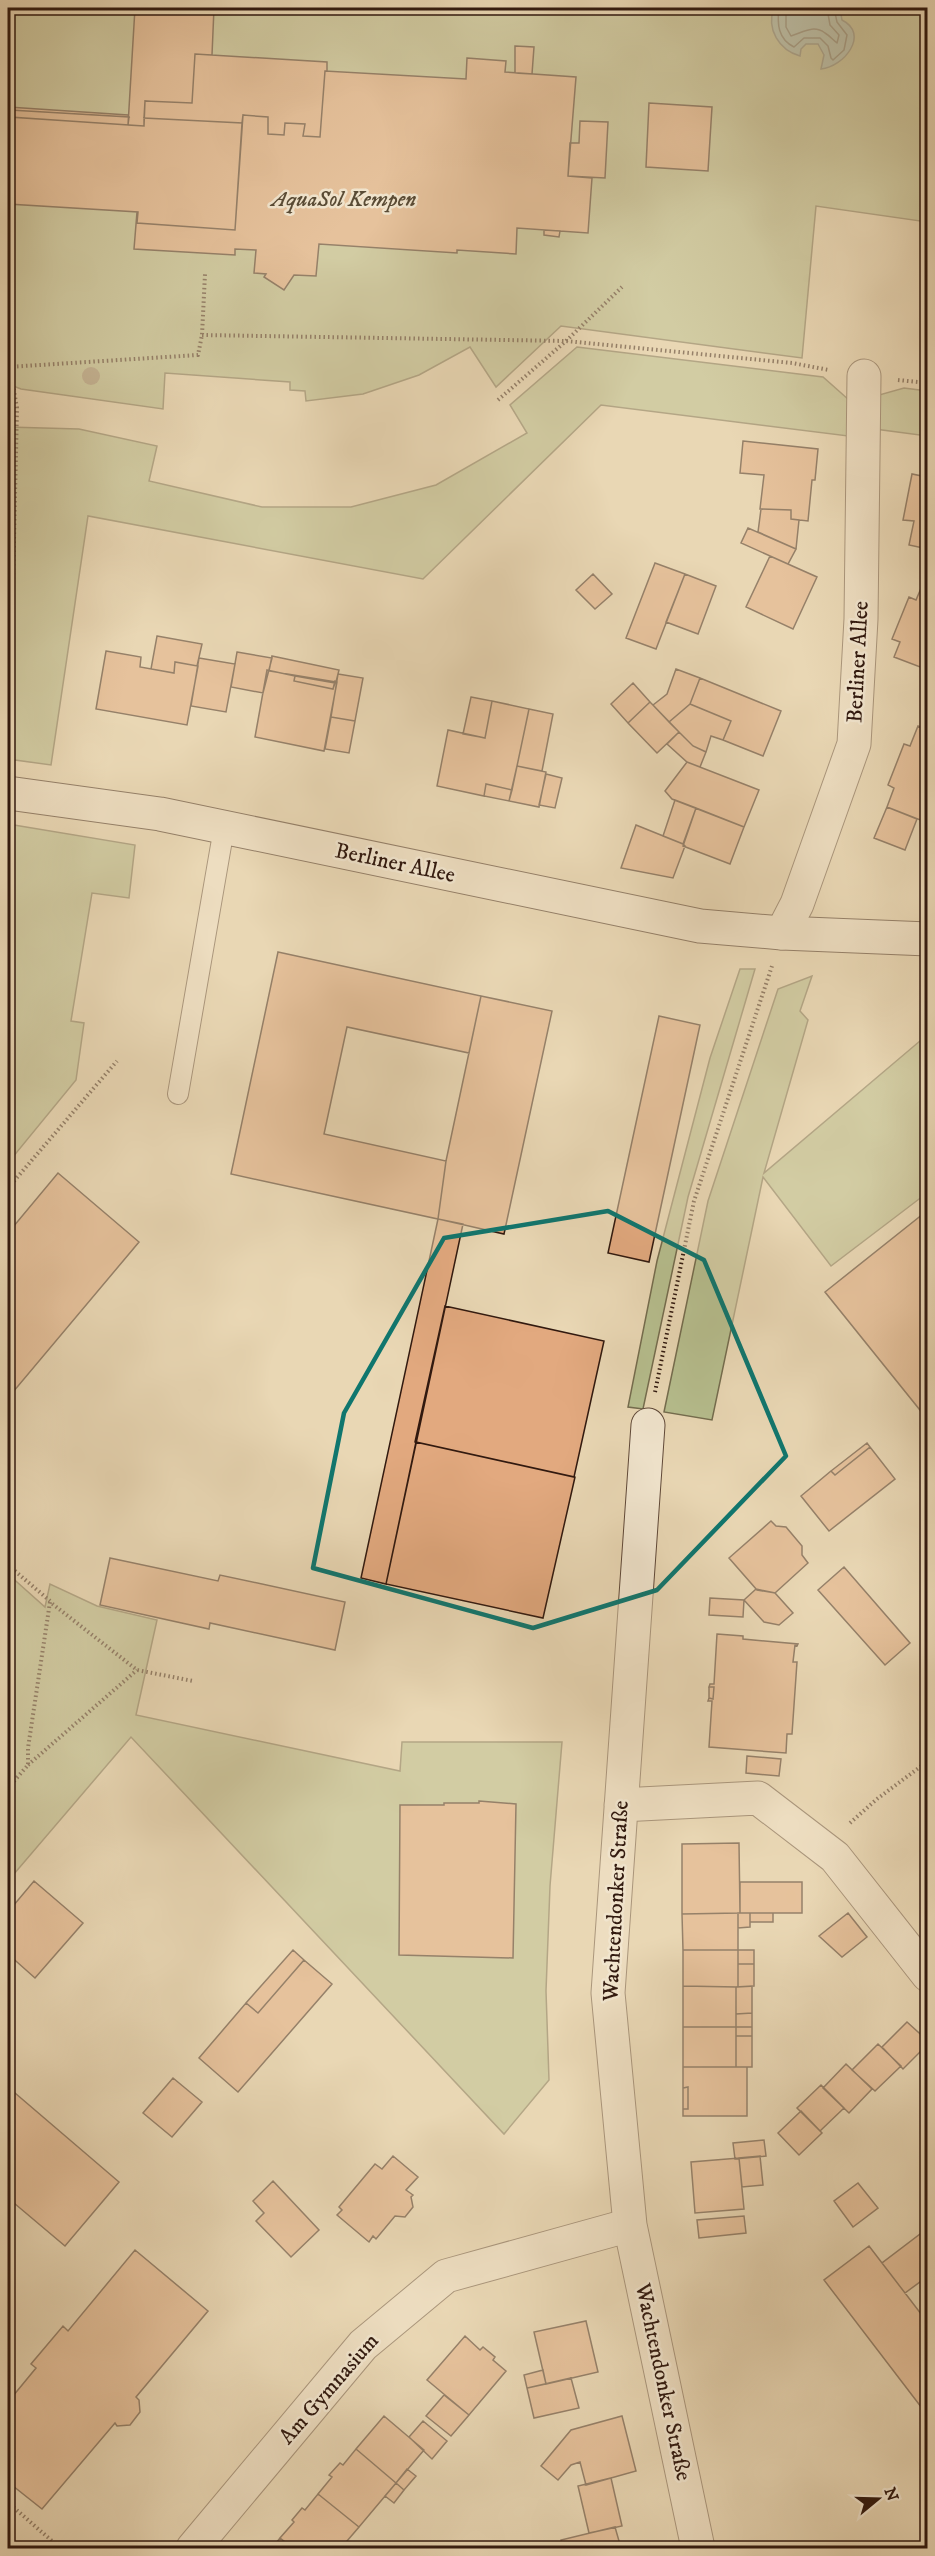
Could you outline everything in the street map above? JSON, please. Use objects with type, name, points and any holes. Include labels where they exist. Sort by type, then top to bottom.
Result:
[{"type":"street","name":"Berliner Allee","points":[[782,933],[796,904],[854,744],[861,619],[864,376]]},
{"type":"street","name":"Berliner Allee","points":[[8,780],[224,828],[700,926],[782,933],[927,939]]},
{"type":"street","name":"Wachtendonker Straße","points":[[648,1425],[608,1993],[630,2225],[698,2548]]},
{"type":"street","points":[[621,1805],[758,1798],[835,1857],[927,1975]]},
{"type":"street","name":"Am Gymnasium","points":[[193,2548],[363,2345],[446,2276],[630,2225]]},
{"type":"lane","points":[[178,1094],[224,828]]},
{"type":"path","points":[[8,780],[17,408],[9,368],[198,355],[202,336],[205,274]]},
{"type":"path","points":[[498,400],[566,341],[622,287]]},
{"type":"path","points":[[202,336],[566,341],[792,363],[864,376],[927,383]]},
{"type":"path","points":[[648,1425],[694,1201],[772,965]]},
{"type":"path","points":[[8,1188],[117,1061]]},
{"type":"path","points":[[8,1565],[50,1602],[137,1670],[193,1681]]},
{"type":"path","points":[[28,1765],[28,1748],[50,1602]]},
{"type":"path","points":[[8,1788],[28,1765],[137,1670]]},
{"type":"path","points":[[847,1827],[877,1799],[927,1761]]},
{"type":"path","points":[[8,2512],[12,2506],[60,2548]]},
{"type":"highlighted area","points":[[608,1211],[704,1260],[786,1456],[657,1590],[533,1628],[313,1568],[344,1413],[444,1238]]},
{"type":"green space","name":"AquaSol Kempen","points":[[8,8],[927,8],[927,222],[816,206],[802,358],[561,326],[496,387],[470,347],[419,375],[363,394],[306,401],[305,391],[290,390],[290,382],[165,373],[163,409],[21,389],[8,384]]},
{"type":"green space","points":[[577,347],[823,377],[849,400],[848,436],[601,405],[423,579],[88,516],[51,765],[8,759],[8,427],[79,429],[157,446],[149,481],[262,507],[351,507],[436,485],[527,433],[510,405]]},
{"type":"green space","points":[[904,388],[927,391],[927,436],[875,429],[879,395]]},
{"type":"green space","points":[[8,824],[135,845],[129,898],[92,893],[71,1021],[84,1023],[76,1080],[8,1163]]},
{"type":"green space","points":[[740,969],[755,969],[688,1197],[643,1409],[628,1407],[657,1261],[710,1058]]},
{"type":"green space","points":[[812,976],[800,1011],[808,1020],[764,1173],[927,1035],[927,1193],[831,1266],[763,1177],[712,1420],[664,1412],[708,1201],[778,989]]},
{"type":"green space","points":[[8,1574],[45,1607],[50,1584],[97,1606],[157,1620],[136,1715],[400,1771],[402,1742],[562,1742],[550,1886],[546,1991],[549,2080],[504,2134],[131,1737],[8,1881]]},
{"type":"water","points":[[774,8],[840,8],[842,20],[850,26],[854,33],[851,49],[838,62],[821,69],[824,55],[818,44],[806,44],[801,49],[800,56],[780,44],[773,31]]},
{"type":"building","points":[[135,8],[214,8],[212,55],[195,54],[192,103],[145,101],[144,126],[128,125]]},
{"type":"building","points":[[515,46],[534,47],[532,74],[515,73]]},
{"type":"building","points":[[195,54],[327,62],[320,137],[303,136],[305,124],[285,123],[284,135],[268,134],[268,117],[243,115],[242,123],[144,118],[145,101],[192,103]]},
{"type":"building","points":[[467,58],[506,61],[505,72],[576,77],[568,176],[592,178],[588,233],[517,228],[516,254],[457,250],[457,253],[319,244],[316,276],[294,275],[284,290],[264,277],[266,274],[254,273],[256,250],[235,249],[235,255],[134,249],[137,212],[137,223],[235,230],[243,115],[268,117],[268,134],[284,135],[285,123],[305,124],[303,136],[320,137],[325,71],[466,79]]},
{"type":"building","points":[[649,103],[712,107],[708,171],[646,167]]},
{"type":"building","points":[[8,107],[128,115],[129,117],[10,110],[10,117],[8,117]]},
{"type":"building","points":[[10,110],[129,117],[128,125],[10,117]]},
{"type":"building","points":[[8,117],[144,126],[144,118],[242,123],[235,230],[137,223],[138,212],[8,204]]},
{"type":"building","points":[[580,121],[608,122],[605,178],[568,176],[570,143],[579,143]]},
{"type":"building","points":[[544,230],[560,231],[559,237],[544,235]]},
{"type":"building","points":[[743,441],[818,449],[808,521],[791,519],[791,510],[760,509],[764,475],[740,473]]},
{"type":"building","points":[[926,453],[928,453],[928,549],[909,545],[914,521],[903,520],[912,474],[922,476]]},
{"type":"building","points":[[761,509],[791,510],[791,519],[799,520],[796,549],[758,532]]},
{"type":"building","points":[[748,528],[796,549],[788,564],[741,543]]},
{"type":"building","points":[[770,556],[817,577],[793,629],[746,607]]},
{"type":"building","points":[[655,563],[685,574],[656,649],[626,638]]},
{"type":"building","points":[[593,574],[612,594],[595,609],[576,590]]},
{"type":"building","points":[[685,574],[716,586],[698,634],[666,622]]},
{"type":"building","points":[[922,586],[928,588],[928,670],[894,657],[900,642],[892,639],[909,597],[916,600]]},
{"type":"building","points":[[157,636],[202,644],[197,666],[175,662],[174,673],[151,669]]},
{"type":"building","points":[[106,651],[141,657],[140,667],[174,673],[175,662],[198,666],[187,725],[96,709]]},
{"type":"building","points":[[237,652],[272,658],[263,693],[231,687]]},
{"type":"building","points":[[272,656],[339,670],[336,682],[269,671]]},
{"type":"building","points":[[199,658],[235,664],[226,712],[191,706]]},
{"type":"building","points":[[676,669],[700,678],[690,704],[669,722],[653,705],[667,694]]},
{"type":"building","points":[[267,670],[295,676],[294,681],[333,689],[335,681],[337,682],[324,751],[255,737]]},
{"type":"building","points":[[338,674],[363,678],[355,721],[331,717]]},
{"type":"building","points":[[295,676],[335,683],[333,689],[294,681]]},
{"type":"building","points":[[700,678],[781,711],[763,756],[723,740],[731,721],[690,704]]},
{"type":"building","points":[[633,683],[650,702],[628,723],[611,704]]},
{"type":"building","points":[[471,697],[492,701],[485,738],[463,734]]},
{"type":"building","points":[[492,701],[529,709],[512,790],[486,784],[484,796],[437,786],[448,730],[485,738]]},
{"type":"building","points":[[650,702],[679,732],[657,753],[628,723]]},
{"type":"building","points":[[690,704],[731,721],[723,740],[711,736],[706,752],[693,746],[669,722]]},
{"type":"building","points":[[529,709],[553,714],[542,771],[517,766]]},
{"type":"building","points":[[331,717],[355,721],[349,753],[325,749]]},
{"type":"building","points":[[918,726],[928,730],[928,823],[887,807],[894,788],[888,785],[904,744],[910,746]]},
{"type":"building","points":[[679,732],[693,746],[706,752],[700,767],[687,762],[667,744]]},
{"type":"building","points":[[687,762],[759,790],[744,827],[672,799],[665,791]]},
{"type":"building","points":[[517,766],[546,772],[539,807],[509,801]]},
{"type":"building","points":[[546,774],[562,778],[555,808],[539,805]]},
{"type":"building","points":[[486,784],[512,790],[509,801],[484,796]]},
{"type":"building","points":[[675,800],[696,808],[683,844],[663,836]]},
{"type":"building","points":[[887,807],[917,819],[905,850],[874,838]]},
{"type":"building","points":[[696,808],[744,827],[730,864],[683,846]]},
{"type":"building","points":[[636,825],[685,846],[673,878],[621,868]]},
{"type":"building","points":[[278,952],[481,996],[469,1053],[347,1027],[324,1134],[446,1161],[438,1219],[231,1174]]},
{"type":"building","points":[[481,996],[552,1011],[504,1234],[438,1219],[446,1161]]},
{"type":"building","points":[[659,1016],[700,1025],[649,1262],[608,1253]]},
{"type":"building","points":[[58,1173],[139,1242],[8,1398],[8,1233]]},
{"type":"building","points":[[928,1210],[928,1420],[825,1292]]},
{"type":"building","points":[[438,1219],[463,1224],[386,1584],[361,1578]]},
{"type":"building","points":[[445,1306],[604,1341],[574,1477],[415,1442]]},
{"type":"building","points":[[416,1442],[575,1477],[543,1618],[386,1584]]},
{"type":"building","points":[[867,1443],[870,1447],[835,1475],[831,1471]]},
{"type":"building","points":[[870,1447],[895,1479],[829,1531],[801,1496],[831,1471],[835,1475]]},
{"type":"building","points":[[771,1521],[776,1526],[786,1527],[802,1546],[802,1555],[808,1563],[775,1593],[757,1590],[729,1558]]},
{"type":"building","points":[[110,1558],[218,1581],[220,1575],[345,1602],[335,1650],[210,1623],[209,1629],[100,1605]]},
{"type":"building","points":[[844,1567],[910,1643],[885,1665],[818,1590]]},
{"type":"building","points":[[756,1589],[775,1593],[793,1613],[779,1625],[764,1622],[744,1600]]},
{"type":"building","points":[[710,1598],[744,1600],[743,1617],[709,1615]]},
{"type":"building","points":[[717,1634],[798,1644],[795,1645],[793,1662],[797,1662],[792,1734],[787,1734],[786,1753],[709,1747],[712,1701],[708,1701],[709,1698],[713,1699],[714,1687],[709,1687],[710,1684],[714,1684]]},
{"type":"building","points":[[709,1687],[714,1687],[713,1699],[709,1698]]},
{"type":"building","points":[[747,1756],[781,1759],[779,1776],[746,1773]]},
{"type":"building","points":[[479,1801],[516,1804],[513,1958],[399,1955],[400,1805],[444,1805],[444,1803],[479,1803]]},
{"type":"building","points":[[739,1843],[740,1913],[682,1914],[682,1844]]},
{"type":"building","points":[[34,1881],[83,1923],[35,1978],[8,1954],[8,1912]]},
{"type":"building","points":[[740,1882],[802,1882],[802,1913],[740,1913]]},
{"type":"building","points":[[738,1913],[750,1913],[750,1927],[738,1928]]},
{"type":"building","points":[[738,1913],[738,1950],[683,1950],[682,1914]]},
{"type":"building","points":[[750,1913],[773,1913],[773,1922],[750,1922]]},
{"type":"building","points":[[848,1913],[867,1937],[842,1957],[819,1936]]},
{"type":"building","points":[[293,1950],[304,1960],[258,2013],[246,2003]]},
{"type":"building","points":[[683,1950],[738,1950],[738,1987],[683,1986]]},
{"type":"building","points":[[738,1950],[754,1950],[754,1964],[738,1964]]},
{"type":"building","points":[[304,1960],[332,1984],[238,2092],[199,2058],[246,2003],[258,2013]]},
{"type":"building","points":[[738,1964],[754,1964],[754,1986],[738,1987]]},
{"type":"building","points":[[683,1986],[736,1987],[736,2027],[683,2027]]},
{"type":"building","points":[[752,1986],[752,2013],[736,2014],[736,1987]]},
{"type":"building","points":[[752,2013],[752,2027],[736,2027],[736,2014]]},
{"type":"building","points":[[907,2022],[928,2041],[928,2044],[903,2069],[882,2047]]},
{"type":"building","points":[[683,2027],[736,2027],[736,2067],[683,2067]]},
{"type":"building","points":[[736,2027],[752,2027],[752,2036],[736,2036]]},
{"type":"building","points":[[736,2036],[752,2036],[752,2067],[736,2067]]},
{"type":"building","points":[[878,2044],[901,2066],[875,2091],[852,2070]]},
{"type":"building","points":[[846,2064],[872,2089],[849,2113],[823,2088]]},
{"type":"building","points":[[683,2067],[747,2067],[747,2116],[683,2116],[683,2109],[688,2109],[688,2087],[683,2088]]},
{"type":"building","points":[[173,2078],[202,2102],[172,2137],[143,2113]]},
{"type":"building","points":[[821,2085],[844,2108],[820,2131],[797,2108]]},
{"type":"building","points":[[8,2087],[119,2182],[65,2246],[8,2198]]},
{"type":"building","points":[[688,2087],[688,2109],[683,2109],[683,2088]]},
{"type":"building","points":[[801,2111],[822,2133],[799,2155],[778,2133]]},
{"type":"building","points":[[764,2140],[766,2156],[735,2159],[733,2143]]},
{"type":"building","points":[[393,2156],[418,2177],[406,2190],[413,2195],[411,2197],[413,2207],[405,2217],[395,2216],[376,2239],[373,2236],[369,2242],[337,2215],[342,2210],[339,2207],[375,2164],[382,2169]]},
{"type":"building","points":[[760,2156],[763,2185],[742,2187],[739,2158]]},
{"type":"building","points":[[739,2158],[744,2209],[695,2213],[691,2162]]},
{"type":"building","points":[[273,2181],[319,2230],[291,2257],[256,2221],[264,2213],[253,2201]]},
{"type":"building","points":[[858,2183],[878,2208],[853,2227],[834,2201]]},
{"type":"building","points":[[744,2216],[746,2233],[699,2238],[697,2220]]},
{"type":"building","points":[[928,2228],[928,2276],[905,2293],[882,2263]]},
{"type":"building","points":[[869,2246],[928,2323],[928,2416],[824,2280]]},
{"type":"building","points":[[135,2250],[208,2311],[136,2397],[139,2400],[140,2412],[130,2425],[117,2426],[115,2423],[42,2509],[13,2486],[8,2492],[8,2402],[36,2368],[31,2364],[63,2326],[68,2331]]},
{"type":"building","points":[[586,2321],[598,2372],[546,2384],[534,2332]]},
{"type":"building","points":[[465,2336],[480,2350],[483,2347],[495,2357],[493,2360],[506,2371],[469,2415],[427,2380]]},
{"type":"building","points":[[543,2370],[546,2384],[527,2388],[524,2375]]},
{"type":"building","points":[[571,2378],[579,2408],[534,2418],[527,2388]]},
{"type":"building","points":[[444,2395],[469,2415],[451,2436],[426,2416]]},
{"type":"building","points":[[384,2416],[424,2450],[396,2483],[356,2449]]},
{"type":"building","points":[[622,2416],[636,2471],[586,2485],[580,2462],[571,2465],[558,2480],[541,2466],[571,2430]]},
{"type":"building","points":[[423,2421],[447,2441],[432,2459],[409,2437]]},
{"type":"building","points":[[356,2449],[396,2483],[359,2527],[318,2494],[332,2477],[329,2475],[340,2463],[343,2465]]},
{"type":"building","points":[[407,2469],[416,2476],[404,2490],[396,2483]]},
{"type":"building","points":[[611,2478],[622,2526],[589,2533],[578,2486]]},
{"type":"building","points":[[396,2483],[404,2490],[394,2503],[385,2496]]},
{"type":"building","points":[[318,2494],[359,2527],[341,2548],[293,2548],[280,2538],[294,2522],[292,2520],[302,2508],[305,2510]]},
{"type":"building","points":[[615,2527],[621,2548],[563,2548],[561,2540]]},
{"type":"building","points":[[280,2538],[293,2548],[272,2548]]}]
